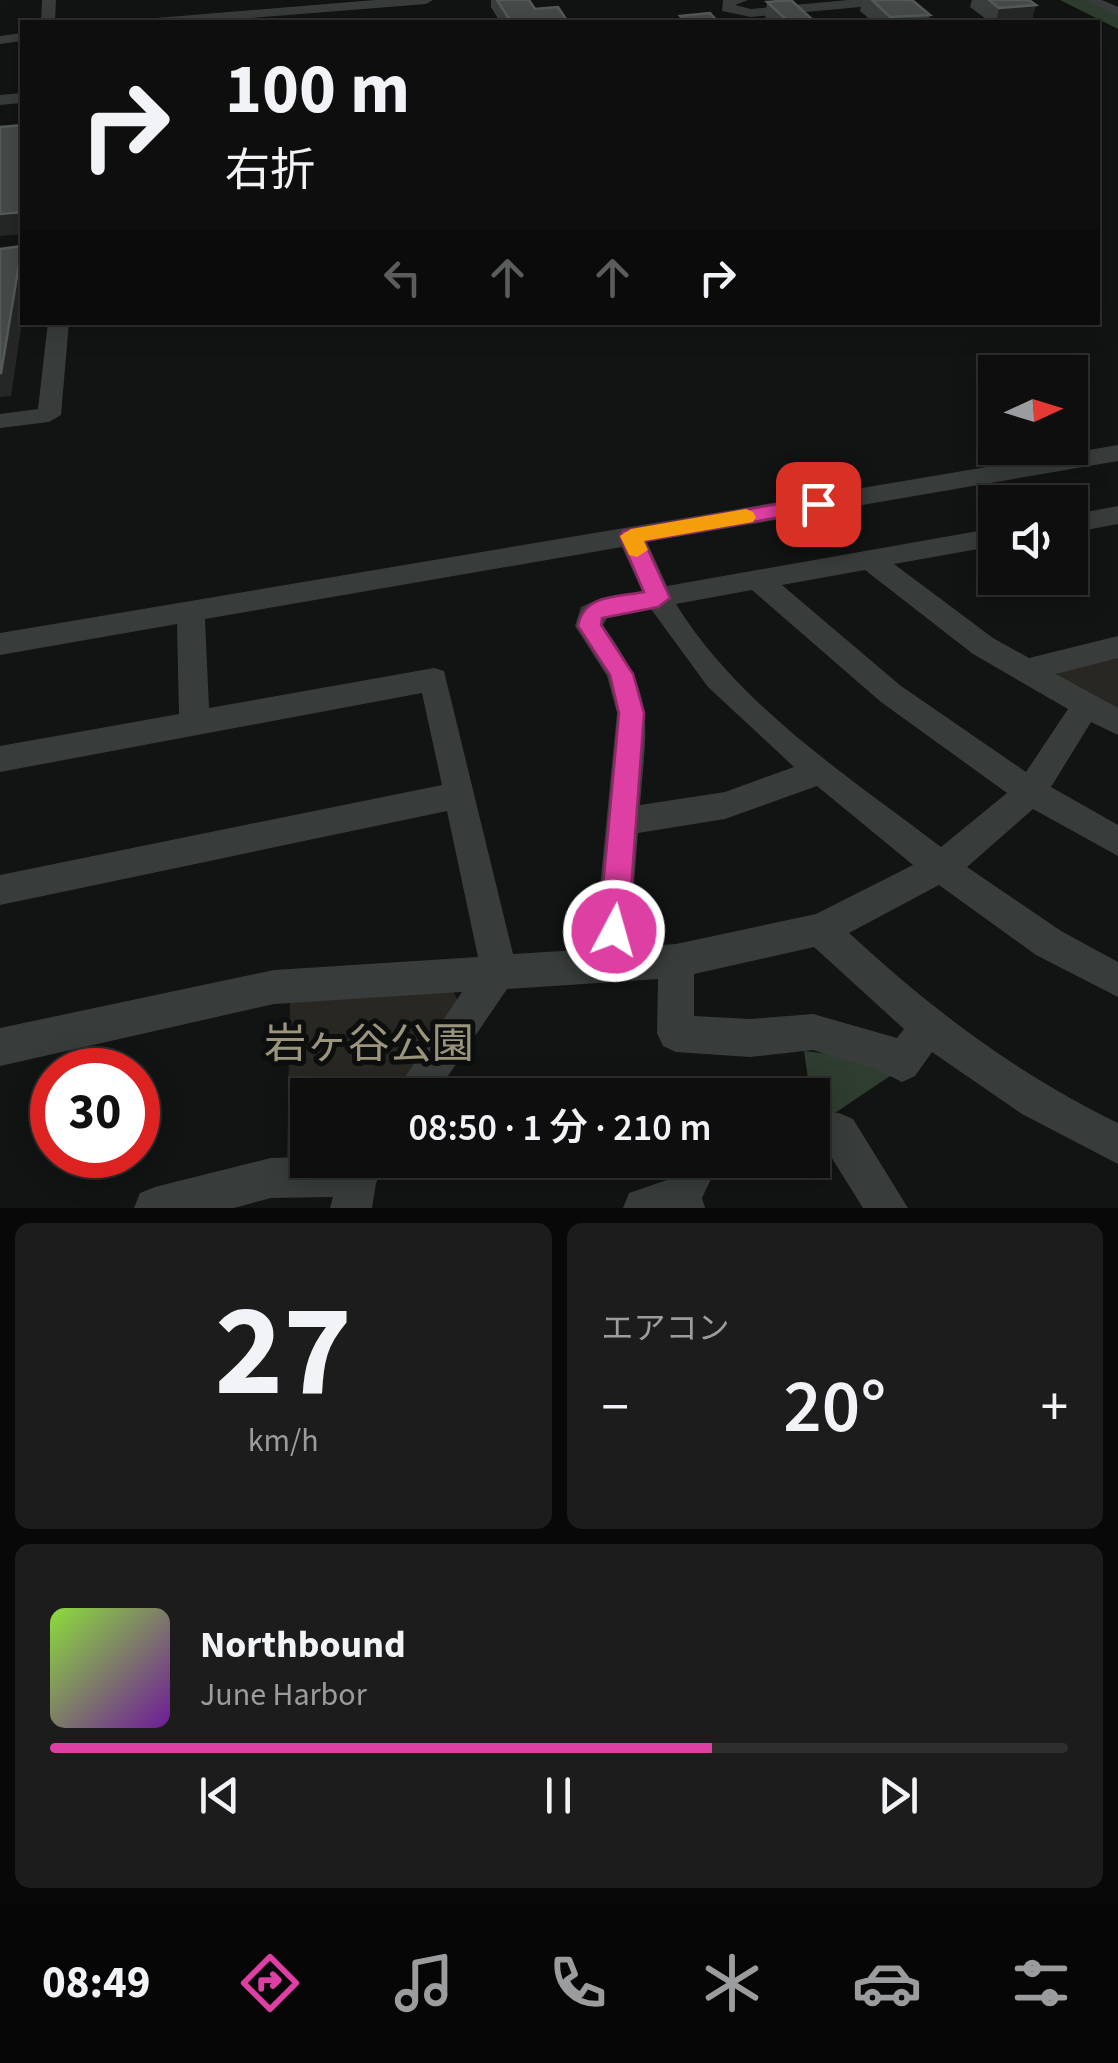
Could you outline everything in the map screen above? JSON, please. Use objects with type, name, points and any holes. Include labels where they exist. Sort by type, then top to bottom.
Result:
[{"type":"street","points":[[49,1],[60,0]]},
{"type":"street","points":[[172,20],[288,6],[330,15],[426,0]]},
{"type":"street","points":[[741,0],[728,3],[727,8],[751,13],[803,4],[893,0]]},
{"type":"street","points":[[1091,0],[1118,12]]},
{"type":"street","points":[[831,3],[850,20]]},
{"type":"street","points":[[0,421],[49,415],[59,325]]},
{"type":"street","points":[[0,644],[1118,454]]},
{"type":"street","points":[[1088,521],[1118,515]]},
{"type":"street","points":[[631,536],[658,598],[681,634],[737,698],[938,865],[1013,920],[1118,980]]},
{"type":"street","points":[[610,968],[626,819],[632,713],[628,688],[590,626],[592,614],[600,608],[978,541]]},
{"type":"street","points":[[870,560],[983,646],[1118,723]]},
{"type":"street","points":[[759,581],[891,694],[1030,791],[1118,842]]},
{"type":"street","points":[[191,612],[194,723]]},
{"type":"street","points":[[1023,671],[1118,648]]},
{"type":"street","points":[[0,759],[434,679],[498,970],[424,1078]]},
{"type":"street","points":[[0,1047],[274,987],[676,961],[820,929],[964,851],[1030,791],[1086,707]]},
{"type":"street","points":[[626,819],[660,820],[699,811],[748,798],[820,770]]},
{"type":"street","points":[[0,890],[458,795]]},
{"type":"street","points":[[820,929],[927,1028],[1030,1099],[1118,1144]]},
{"type":"street","points":[[676,961],[676,1032],[774,1038],[813,1032],[884,1052],[902,1063],[927,1028]]},
{"type":"street","points":[[830,1133],[839,1133],[887,1208]]},
{"type":"street","points":[[156,1208],[271,1178],[358,1181]]},
{"type":"street","points":[[670,1204],[688,1178]]},
{"type":"green space","points":[[1118,656],[1118,713],[1058,683],[1058,672]]},
{"type":"green space","name":"岩ヶ谷公園","points":[[450,987],[461,1005],[408,1078],[290,1078],[287,1164],[290,997]]},
{"type":"shaded area","points":[[804,1051],[848,1056],[893,1074],[832,1115],[830,1078],[808,1078]]},
{"type":"building","points":[[497,0],[529,0],[535,9],[558,7],[567,20],[510,20]]},
{"type":"building","points":[[791,0],[813,20],[787,20],[767,2]]},
{"type":"building","points":[[872,0],[912,0],[930,15],[890,17]]},
{"type":"building","points":[[989,0],[1029,0],[1036,5],[999,8]]},
{"type":"building","points":[[710,13],[716,20],[683,20],[680,16]]},
{"type":"building","points":[[20,125],[20,212],[0,214],[0,127]]},
{"type":"building","points":[[20,246],[1,373],[0,373],[0,249]]},
{"type":"waterway","points":[[1070,0],[1118,23]]},
{"type":"slow traffic","points":[[637,550],[631,536],[746,517]]},
{"type":"route","points":[[614,931],[632,713],[628,688],[590,626],[592,614],[600,608],[658,598],[631,536],[818,504]]}]
